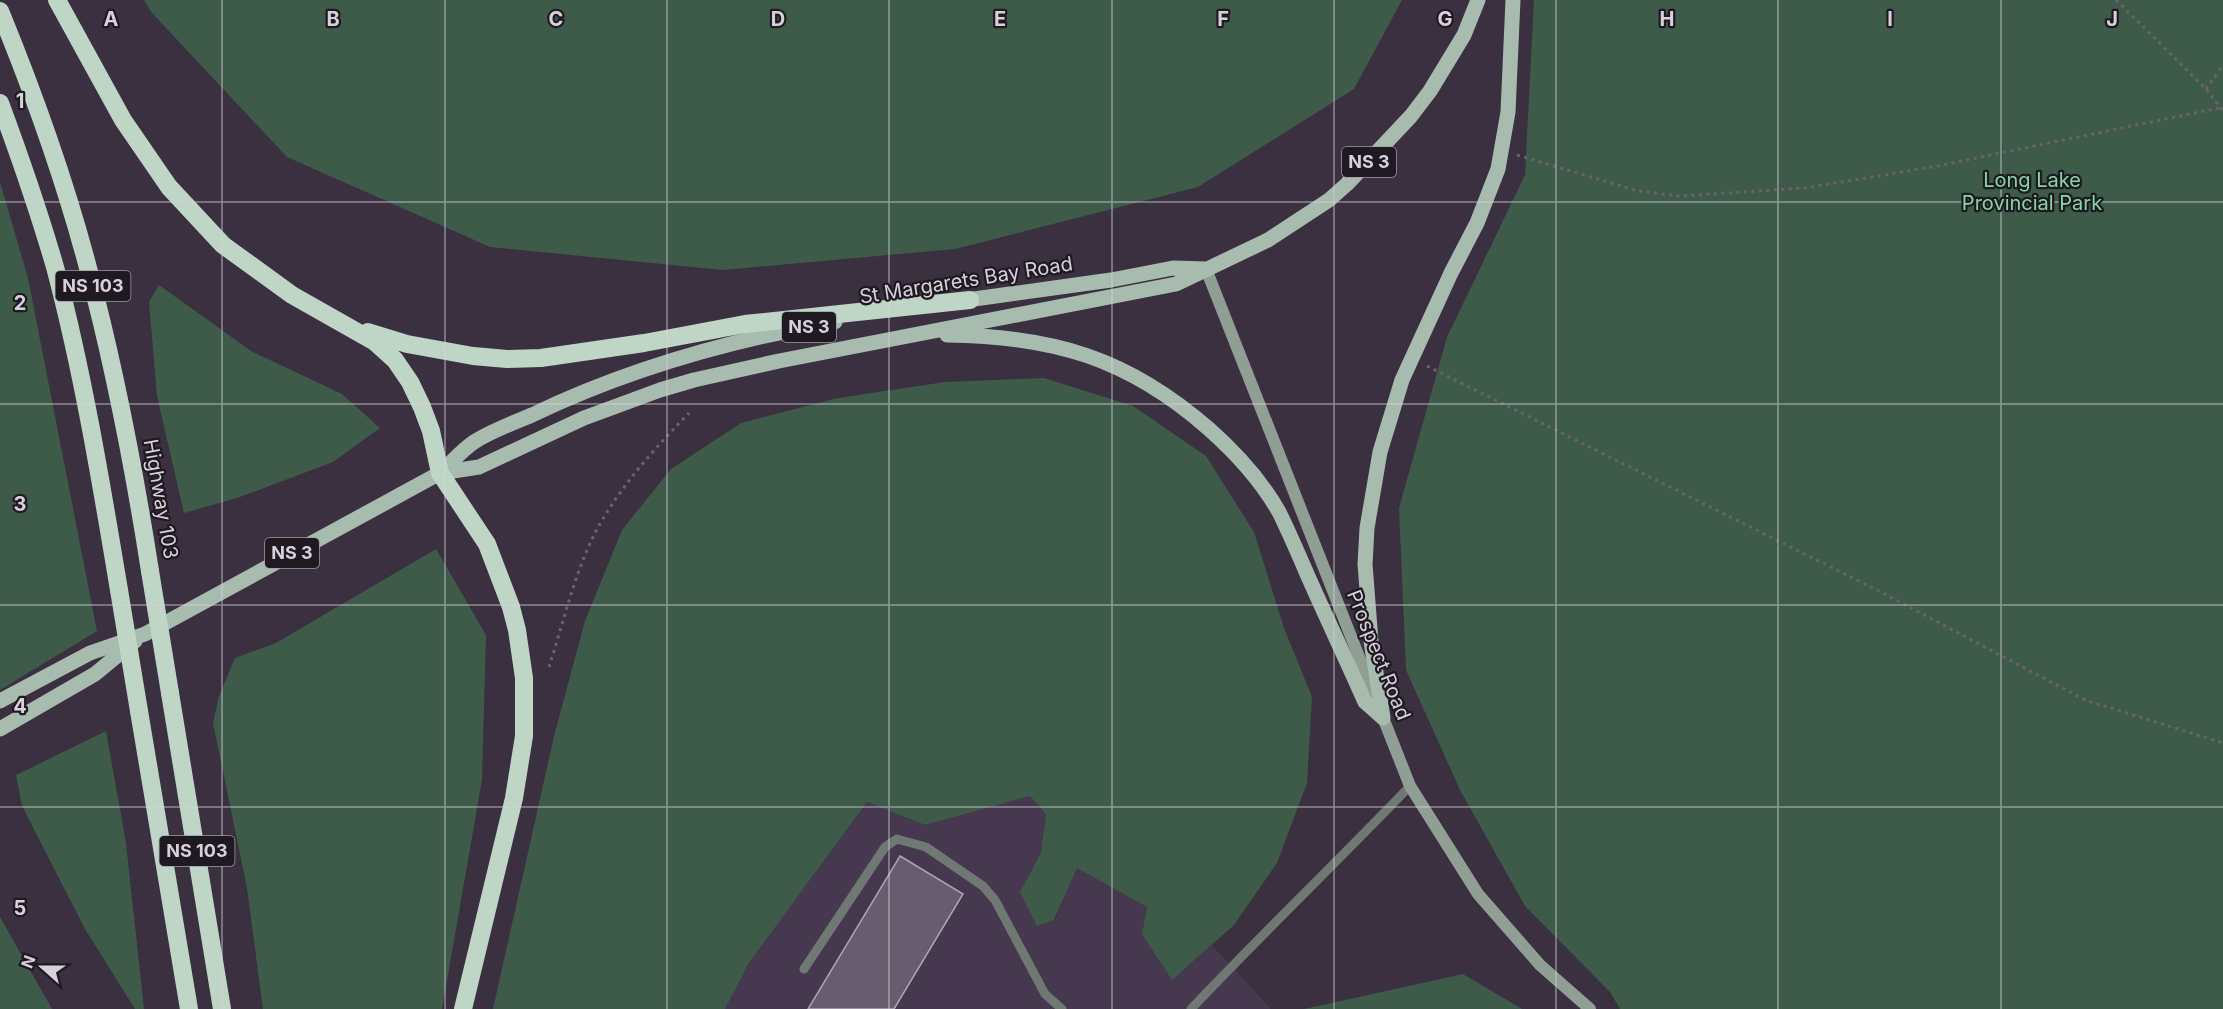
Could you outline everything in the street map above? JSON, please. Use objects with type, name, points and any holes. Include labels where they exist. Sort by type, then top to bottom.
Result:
[{"type":"highway","points":[[57,0],[123,120],[169,187],[223,245],[292,295],[375,342],[403,371],[422,407],[431,431],[441,473],[487,544],[511,607],[524,678],[524,736],[514,798],[463,1009]]},
{"type":"highway","name":"Highway 103","points":[[0,11],[53,151],[87,262],[117,389],[150,571],[222,1009]]},
{"type":"highway","name":"NS 103","points":[[0,103],[36,206],[67,316],[94,444],[189,1009]]},
{"type":"highway","points":[[341,323],[396,341],[440,351],[473,356],[530,358],[617,347],[745,324],[970,300]]},
{"type":"highway","points":[[169,886],[178,1009]]},
{"type":"main road","name":"St Margarets Bay Road","points":[[441,473],[479,467],[584,418],[694,380],[779,361],[1176,284],[1250,250],[1309,214],[1329,200],[1368,164],[1430,91],[1464,35],[1478,0]]},
{"type":"main road","points":[[1383,718],[1371,641],[1365,564],[1367,528],[1380,452],[1402,380],[1450,273],[1477,223],[1498,169],[1508,112],[1513,0]]},
{"type":"main road","name":"St Margarets Bay Road","points":[[0,701],[90,653],[145,634],[441,473],[474,442],[588,390],[676,358],[811,326],[1111,280],[1173,268],[1206,269]]},
{"type":"main road","name":"Prospect Road","points":[[1206,269],[1410,786],[1478,894],[1540,965],[1590,1009]]},
{"type":"main road","points":[[896,339],[970,335],[996,336],[1044,344],[1091,356],[1114,365],[1177,402],[1233,451],[1250,470],[1278,511],[1365,702],[1383,718]]},
{"type":"main road","name":"St Margarets Bay Road","points":[[0,729],[95,674],[145,634]]},
{"type":"lane","points":[[1191,1009],[1410,786]]},
{"type":"lane","points":[[804,969],[885,847],[897,839],[926,847],[983,886],[995,900],[1045,994],[1062,1009]]},
{"type":"path","points":[[2116,0],[2206,90],[2223,111]]},
{"type":"path","points":[[2206,90],[2223,65]]},
{"type":"path","points":[[1501,150],[1638,191],[1680,196],[1749,192],[1805,188],[1932,167],[2219,108]]},
{"type":"path","points":[[1412,358],[1877,590],[2085,700],[2223,743]]},
{"type":"path","points":[[549,667],[582,564],[599,526],[621,490],[651,452],[689,413]]},
{"type":"shaded area","points":[[1030,796],[1046,814],[1041,851],[1020,892],[1055,920],[1077,867],[1148,907],[1172,980],[1212,945],[1271,1009],[725,1009],[749,963],[867,802],[925,825]]},
{"type":"green space","points":[[144,0],[1402,0],[1354,89],[1198,187],[955,249],[723,270],[490,247],[287,157],[152,13]]},
{"type":"green space","name":"Long Lake Provincial Park","points":[[1534,0],[2223,0],[2223,1009],[1620,1009],[1610,992],[1525,906],[1460,790],[1406,670],[1399,508],[1447,337],[1525,175]]},
{"type":"green space","points":[[0,182],[28,278],[97,631],[0,690]]},
{"type":"green space","points":[[159,285],[251,351],[342,394],[380,428],[333,462],[237,498],[184,513],[157,396],[149,302]]},
{"type":"green space","points":[[1044,378],[1133,406],[1206,456],[1254,532],[1284,628],[1312,697],[1307,783],[1277,863],[1234,925],[1172,980],[1142,934],[1147,907],[1077,868],[1054,920],[1037,926],[1020,892],[1041,852],[1046,814],[1030,796],[925,825],[867,802],[749,963],[725,1009],[493,1009],[554,736],[585,621],[622,530],[671,469],[741,423],[838,398],[945,382]]},
{"type":"green space","points":[[436,549],[486,635],[482,780],[442,1009],[263,1009],[247,888],[213,723],[219,696],[235,658],[276,643]]},
{"type":"green space","points":[[106,731],[126,843],[144,1009],[135,1009],[85,929],[22,806],[16,775]]},
{"type":"green space","points":[[0,917],[52,1009],[0,1009]]},
{"type":"green space","points":[[1463,974],[1522,1009],[1304,1009]]},
{"type":"building","points":[[900,856],[963,894],[894,1009],[808,1009]]}]
